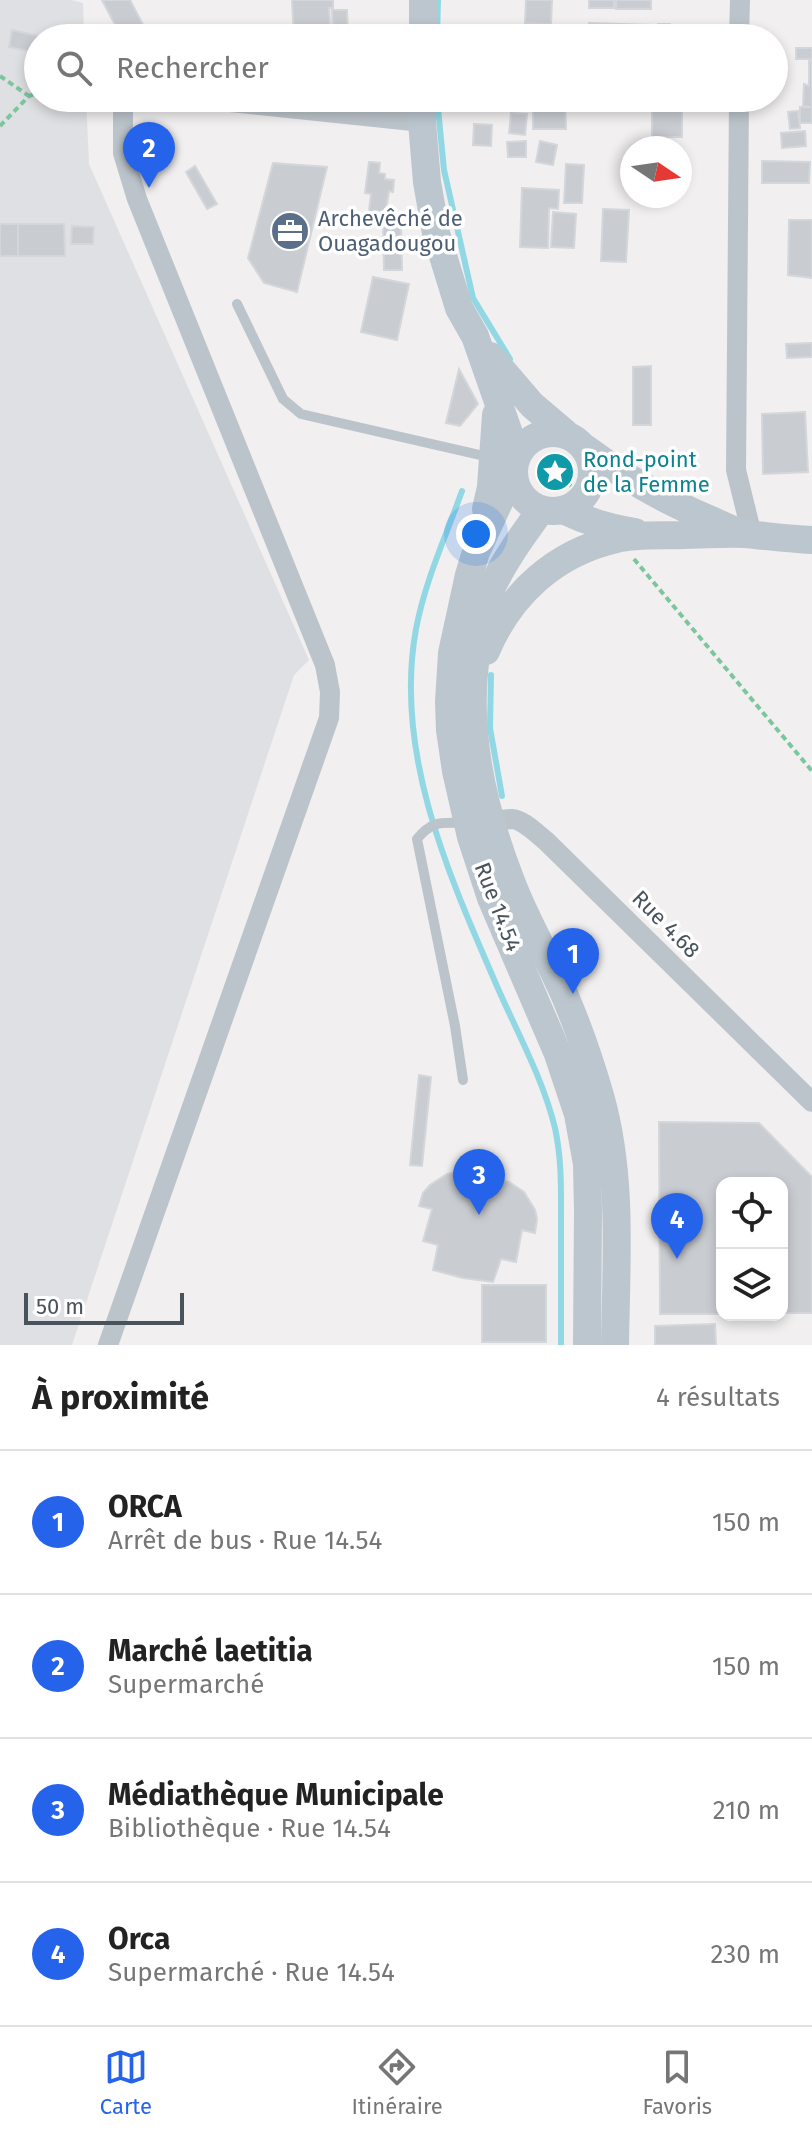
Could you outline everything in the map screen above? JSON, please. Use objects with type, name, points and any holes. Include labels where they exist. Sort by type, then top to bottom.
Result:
[{"type":"main road","points":[[423,0],[423,24]]},
{"type":"main road","points":[[422,112],[427,182],[436,233],[459,308],[475,336],[495,390],[508,462],[516,485],[523,497],[562,505],[614,529],[660,536]]},
{"type":"main road","points":[[475,336],[532,405],[575,441],[658,495],[746,535]]},
{"type":"main road","points":[[508,462],[536,436],[550,432],[575,441],[590,460],[590,485],[562,505]]},
{"type":"main road","name":"Rue 14.54","points":[[508,462],[476,552],[456,628],[449,676],[450,730],[456,771],[570,1010],[587,1055],[608,1129],[617,1204],[615,1345]]},
{"type":"main road","name":"Rue 14.54","points":[[562,505],[509,554],[491,589],[479,632],[472,685],[473,726],[479,823],[491,898],[558,1054],[578,1114],[587,1164],[587,1345]]},
{"type":"main road","points":[[472,685],[493,635],[514,600],[544,572],[579,551],[617,539],[660,536],[746,535],[812,540]]},
{"type":"street","points":[[739,24],[740,0]]},
{"type":"street","points":[[108,1345],[329,718],[330,692],[325,665],[137,199],[123,153],[123,112]]},
{"type":"street","points":[[739,112],[736,470],[746,535]]},
{"type":"street","name":"Rue 4.68","points":[[479,823],[513,819],[546,841],[812,1102]]},
{"type":"lane","points":[[237,304],[283,399],[301,414],[508,462]]},
{"type":"lane","points":[[463,1080],[417,839],[427,827],[439,823],[479,823]]},
{"type":"path","points":[[0,76],[24,93]]},
{"type":"path","points":[[0,126],[24,101]]},
{"type":"path","points":[[555,472],[562,505]]},
{"type":"path","points":[[617,539],[812,771]]},
{"type":"shaded area","points":[[0,0],[71,0],[83,3],[84,24],[24,24],[24,112],[87,112],[89,164],[309,660],[294,675],[72,1345],[0,1345]]},
{"type":"building","points":[[102,0],[130,0],[143,24],[115,24]]},
{"type":"building","points":[[292,0],[333,0],[333,8],[329,8],[330,24],[293,24]]},
{"type":"building","points":[[526,0],[552,0],[551,24],[525,23]]},
{"type":"building","points":[[589,0],[614,0],[614,8],[589,8]]},
{"type":"building","points":[[616,0],[651,0],[651,9],[616,9]]},
{"type":"building","points":[[332,10],[347,10],[348,24],[332,24]]},
{"type":"building","points":[[12,30],[24,33],[24,50],[9,47]]},
{"type":"building","points":[[796,48],[812,48],[812,59],[796,59]]},
{"type":"building","points":[[809,61],[812,61],[812,107],[803,106],[804,84],[809,86]]},
{"type":"building","points":[[800,107],[812,107],[812,123],[800,123]]},
{"type":"building","points":[[798,111],[800,128],[790,129],[788,112]]},
{"type":"building","points":[[533,112],[565,112],[566,129],[533,129]]},
{"type":"building","points":[[652,112],[682,112],[682,136],[652,136]]},
{"type":"building","points":[[511,113],[527,114],[525,135],[509,133]]},
{"type":"building","points":[[474,124],[492,125],[491,146],[473,145]]},
{"type":"building","points":[[805,131],[806,146],[782,148],[781,133]]},
{"type":"building","points":[[526,141],[526,157],[508,157],[507,142]]},
{"type":"building","points":[[540,141],[557,145],[553,165],[536,162]]},
{"type":"building","points":[[762,161],[810,162],[809,183],[762,183]]},
{"type":"building","points":[[369,162],[380,163],[379,173],[385,174],[385,179],[394,180],[386,210],[392,211],[392,216],[388,216],[387,222],[368,219],[371,194],[365,193]]},
{"type":"building","points":[[273,163],[327,167],[297,292],[264,283],[248,258]]},
{"type":"building","points":[[566,164],[584,165],[582,203],[564,203]]},
{"type":"building","points":[[195,166],[217,204],[207,209],[186,172]]},
{"type":"building","points":[[522,188],[559,190],[558,209],[549,208],[548,248],[520,247]]},
{"type":"building","points":[[603,209],[629,210],[626,262],[601,261]]},
{"type":"building","points":[[553,212],[576,214],[574,248],[551,247]]},
{"type":"building","points":[[789,220],[812,220],[812,278],[788,275]]},
{"type":"building","points":[[0,224],[18,224],[18,256],[0,256]]},
{"type":"building","points":[[18,224],[64,224],[65,256],[18,256]]},
{"type":"building","points":[[383,224],[401,224],[402,270],[384,270]]},
{"type":"building","points":[[72,226],[94,227],[93,244],[71,244]]},
{"type":"building","points":[[373,277],[409,284],[397,340],[361,332]]},
{"type":"building","points":[[812,343],[812,357],[787,358],[786,344]]},
{"type":"building","points":[[651,366],[651,425],[633,425],[633,367]]},
{"type":"building","points":[[459,369],[478,404],[460,426],[446,423]]},
{"type":"building","points":[[805,412],[808,472],[763,474],[762,414]]},
{"type":"building","points":[[419,1075],[431,1077],[422,1166],[410,1165]]},
{"type":"building","points":[[659,1122],[759,1123],[812,1177],[812,1313],[788,1313],[788,1177],[716,1177],[716,1314],[660,1314]]},
{"type":"building","points":[[447,1174],[475,1174],[473,1180],[498,1185],[499,1180],[509,1182],[524,1192],[535,1210],[535,1233],[522,1230],[516,1262],[501,1259],[493,1282],[433,1270],[438,1245],[423,1241],[432,1209],[419,1206],[423,1193]]},
{"type":"building","points":[[482,1285],[546,1285],[546,1342],[482,1342]]},
{"type":"building","points":[[715,1324],[716,1345],[655,1345],[655,1326]]},
{"type":"waterway","points":[[437,24],[438,0]]},
{"type":"waterway","points":[[438,112],[444,170],[473,298],[510,359]]},
{"type":"waterway","points":[[462,491],[430,576],[416,629],[411,674],[412,719],[418,763],[442,851],[475,936],[535,1070],[555,1128],[561,1176],[561,1345]]},
{"type":"waterway","points":[[491,675],[490,728],[502,796]]},
{"type":"place","name":"Marché laetitia","points":[[149,188]]},
{"type":"place","name":"Archevêché de Ouagadougou","points":[[290,231]]},
{"type":"place","name":"Rond-point de la Femme","points":[[555,472]]},
{"type":"place","name":"ORCA","points":[[573,994]]},
{"type":"place","name":"Médiathèque Municipale","points":[[479,1215]]},
{"type":"place","name":"Orca","points":[[677,1259]]}]
